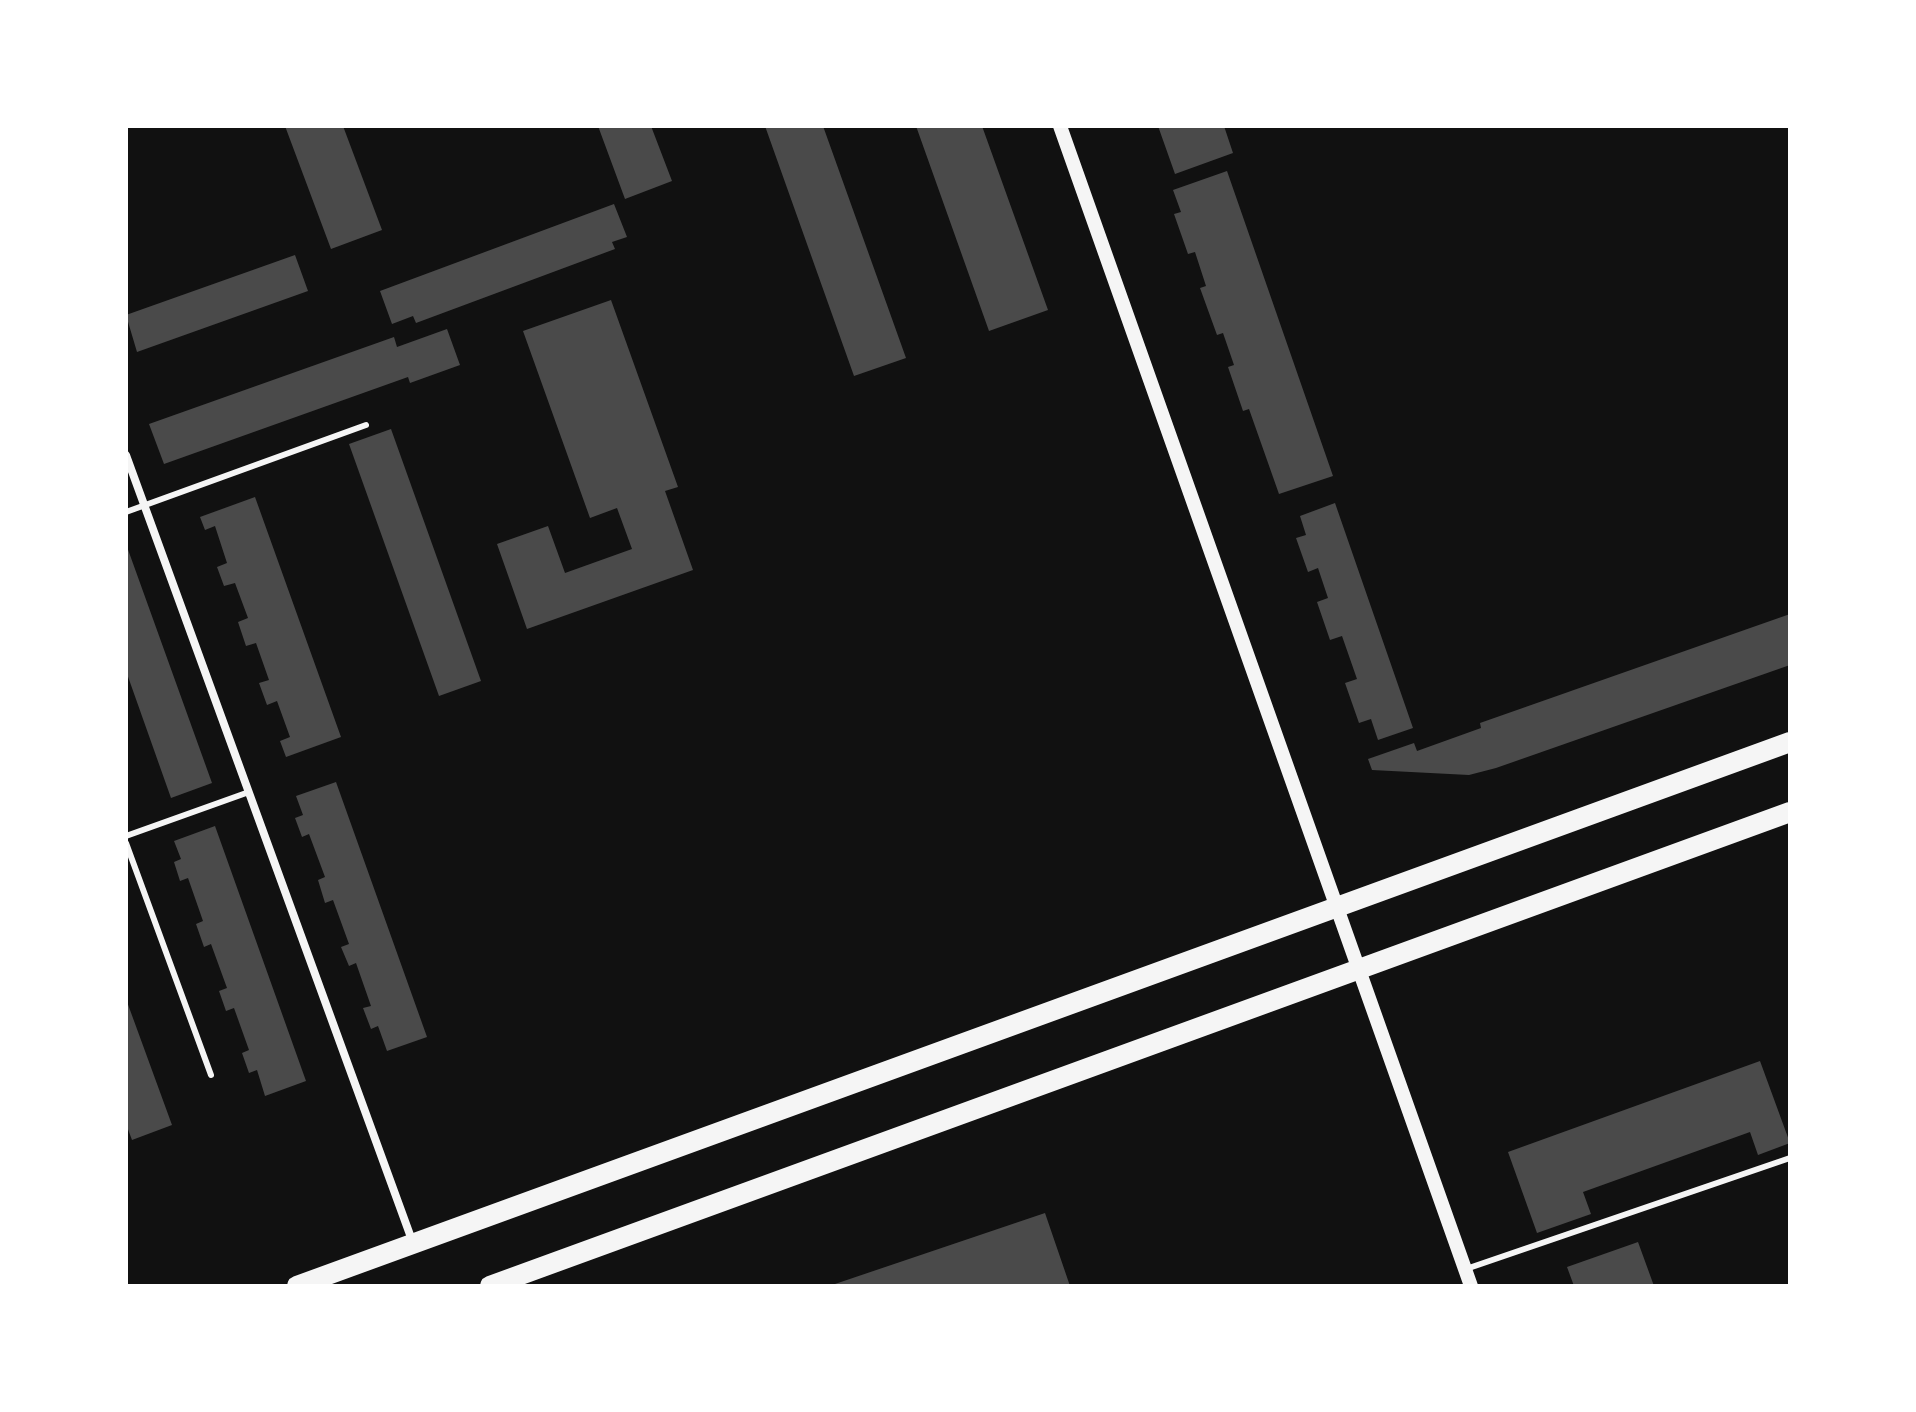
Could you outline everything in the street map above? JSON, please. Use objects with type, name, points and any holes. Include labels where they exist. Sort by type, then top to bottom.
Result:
[{"type":"main road","points":[[297,1286],[1790,742]]},
{"type":"main road","points":[[490,1286],[1790,812]]},
{"type":"street","points":[[1060,126],[1471,1286]]},
{"type":"street","points":[[126,455],[413,1244]]},
{"type":"lane","points":[[126,512],[366,425]]},
{"type":"lane","points":[[126,836],[249,792]]},
{"type":"lane","points":[[126,843],[211,1075]]},
{"type":"lane","points":[[1466,1269],[1790,1158]]},
{"type":"building","points":[[285,126],[343,126],[382,230],[331,249]]},
{"type":"building","points":[[598,126],[651,126],[672,181],[625,199]]},
{"type":"building","points":[[765,126],[823,126],[906,358],[854,376]]},
{"type":"building","points":[[916,126],[982,126],[1048,310],[989,331]]},
{"type":"building","points":[[1158,126],[1224,126],[1233,153],[1175,174]]},
{"type":"building","points":[[1227,171],[1333,476],[1279,494],[1249,409],[1243,411],[1228,367],[1234,365],[1223,333],[1217,335],[1200,288],[1206,286],[1195,252],[1188,254],[1174,214],[1181,212],[1173,190]]},
{"type":"building","points":[[614,204],[627,237],[612,242],[615,249],[416,323],[413,316],[392,324],[380,291]]},
{"type":"building","points":[[295,255],[308,291],[137,352],[126,315]]},
{"type":"building","points":[[611,300],[678,487],[665,491],[693,570],[527,629],[497,544],[548,526],[565,573],[632,549],[617,508],[590,518],[523,331]]},
{"type":"building","points":[[447,329],[460,365],[410,383],[408,377],[164,464],[149,424],[394,337],[397,347]]},
{"type":"building","points":[[391,429],[481,681],[439,696],[349,444]]},
{"type":"building","points":[[255,497],[341,737],[286,757],[280,741],[290,737],[277,701],[267,705],[259,683],[269,680],[256,643],[246,646],[238,622],[248,618],[235,583],[224,586],[217,567],[227,563],[215,526],[205,530],[200,517]]},
{"type":"building","points":[[1335,503],[1413,728],[1378,740],[1371,719],[1359,723],[1345,683],[1357,679],[1342,636],[1330,640],[1317,602],[1328,598],[1318,568],[1308,572],[1296,538],[1306,535],[1300,516]]},
{"type":"building","points":[[126,544],[212,783],[171,798],[126,671]]},
{"type":"building","points":[[1790,614],[1790,665],[1496,768],[1469,775],[1372,770],[1368,759],[1414,743],[1417,751],[1481,728],[1480,723]]},
{"type":"building","points":[[336,782],[427,1037],[387,1051],[378,1026],[371,1029],[363,1008],[371,1006],[356,963],[349,966],[341,947],[349,944],[333,900],[325,903],[318,880],[325,877],[309,834],[302,837],[295,818],[303,815],[296,796]]},
{"type":"building","points":[[215,826],[306,1081],[265,1096],[257,1070],[249,1073],[242,1053],[249,1050],[234,1008],[226,1011],[219,991],[227,988],[211,944],[204,947],[196,924],[203,921],[188,878],[180,881],[174,862],[181,859],[174,841]]},
{"type":"building","points":[[126,999],[172,1125],[132,1140],[126,1124]]},
{"type":"building","points":[[1760,1061],[1790,1143],[1758,1155],[1750,1132],[1583,1192],[1591,1214],[1537,1233],[1508,1152]]},
{"type":"building","points":[[1045,1213],[1070,1286],[832,1286],[832,1285]]},
{"type":"building","points":[[1638,1242],[1654,1286],[1574,1286],[1567,1267]]}]
